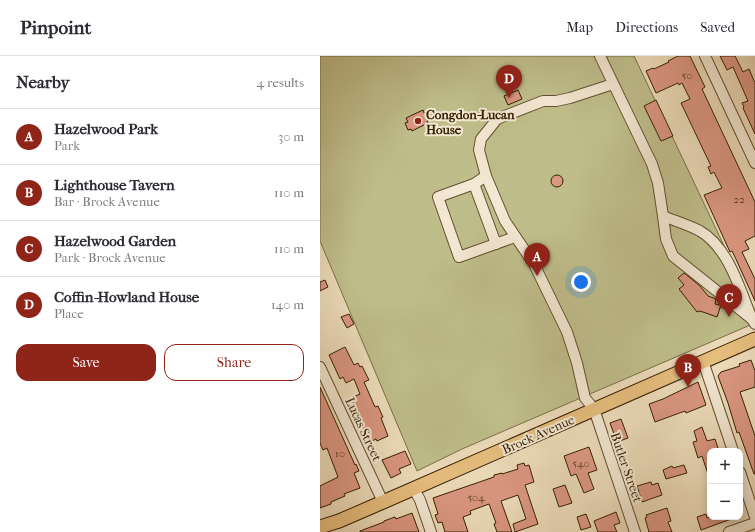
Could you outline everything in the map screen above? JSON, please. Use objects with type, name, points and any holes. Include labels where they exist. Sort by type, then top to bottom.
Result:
[{"type":"main road","name":"Brock Avenue","points":[[328,528],[383,502],[755,339]]},
{"type":"street","points":[[600,56],[652,164],[658,183],[666,239],[673,256],[753,321]]},
{"type":"street","points":[[705,56],[755,163]]},
{"type":"street","name":"Butler Street","points":[[613,84],[570,98],[556,101],[542,101],[497,119],[481,139],[479,150],[486,176],[505,221],[534,264],[567,332],[577,363],[585,398],[594,409],[635,532]]},
{"type":"street","points":[[486,176],[474,184],[438,197],[459,258],[515,237]]},
{"type":"street","points":[[474,184],[496,244]]},
{"type":"street","points":[[663,216],[700,231],[716,244],[733,269],[753,321]]},
{"type":"street","points":[[702,361],[732,448]]},
{"type":"street","name":"Lucas Street","points":[[320,367],[383,502]]},
{"type":"street","points":[[743,481],[755,517]]},
{"type":"street","points":[[414,489],[420,500],[431,532]]},
{"type":"street","points":[[730,532],[755,523]]},
{"type":"shaded area","points":[[320,56],[634,56],[755,311],[755,323],[462,449],[417,471],[320,241]]},
{"type":"building","points":[[678,56],[690,56],[705,87],[702,89],[755,202],[755,236],[745,241],[749,249],[742,252],[755,279],[755,301],[732,251],[730,252],[704,195],[722,188],[714,172],[711,174],[708,167],[711,166],[681,103],[690,99],[682,83],[679,85],[678,83],[656,93],[646,71],[669,62],[668,61]]},
{"type":"building","points":[[720,56],[735,56],[743,72],[749,69],[755,83],[755,134],[743,108],[742,103],[748,101],[733,67],[727,70]]},
{"type":"building","points":[[518,90],[522,99],[508,105],[504,96]]},
{"type":"building","points":[[656,100],[673,136],[661,141],[644,106]]},
{"type":"building","name":"Congdon-Lucan House","points":[[423,110],[424,113],[426,112],[430,120],[427,121],[428,123],[412,131],[411,129],[408,130],[405,123],[408,122],[406,118]]},
{"type":"building","points":[[555,175],[559,175],[563,181],[559,187],[555,187],[551,183],[551,179]]},
{"type":"building","points":[[684,273],[700,286],[708,296],[716,299],[715,304],[721,305],[717,317],[699,311],[697,312],[679,289],[684,285],[678,278]]},
{"type":"building","points":[[325,280],[328,287],[320,291],[320,282]]},
{"type":"building","points":[[349,314],[354,324],[347,328],[341,317]]},
{"type":"building","points":[[345,347],[354,365],[358,363],[360,367],[362,366],[369,380],[364,382],[375,407],[378,406],[383,417],[381,418],[388,436],[377,441],[376,439],[370,442],[351,398],[360,394],[354,379],[346,383],[343,377],[340,379],[329,355]]},
{"type":"building","points":[[751,360],[755,371],[755,387],[740,392],[755,436],[755,474],[739,432],[737,433],[718,376],[721,372],[740,366],[739,364]]},
{"type":"building","points":[[698,382],[706,405],[686,413],[685,411],[655,422],[649,404]]},
{"type":"building","points":[[320,387],[359,471],[354,473],[360,488],[344,494],[345,496],[320,508],[320,486],[338,477],[327,448],[323,450],[320,443]]},
{"type":"building","points":[[621,419],[628,438],[617,442],[610,423]]},
{"type":"building","points":[[702,427],[707,441],[715,439],[718,448],[707,448],[707,471],[702,456],[698,458],[693,442],[697,441],[694,431]]},
{"type":"building","points":[[589,447],[597,470],[588,473],[594,489],[584,493],[576,474],[571,476],[564,456]]},
{"type":"building","points":[[405,451],[411,464],[399,469],[401,473],[391,478],[382,460]]},
{"type":"building","points":[[524,463],[525,466],[529,465],[534,482],[525,485],[538,524],[515,532],[513,524],[526,519],[518,495],[501,501],[512,532],[497,532],[494,524],[496,523],[489,504],[470,511],[471,514],[463,517],[468,532],[445,532],[442,522],[438,523],[435,515],[438,514],[433,498],[494,477],[494,475],[518,469],[517,465]]},
{"type":"building","points":[[684,465],[687,473],[666,479],[663,470],[672,466],[673,468]]},
{"type":"building","points":[[651,482],[652,485],[658,483],[662,495],[642,502],[637,486]]},
{"type":"building","points":[[565,485],[572,503],[559,507],[553,489]]},
{"type":"building","points":[[667,508],[671,521],[668,522],[672,532],[649,532],[645,518],[647,517],[646,515]]},
{"type":"building","points":[[616,512],[620,523],[614,525],[617,532],[598,532],[594,521]]},
{"type":"building","points":[[412,513],[419,532],[360,532],[384,521],[395,517],[396,519]]},
{"type":"building","points":[[586,514],[591,527],[581,530],[577,517]]},
{"type":"building","points":[[706,514],[707,520],[728,520],[701,530],[697,517]]},
{"type":"place","name":"Coffin-Howland House","points":[[509,98]]},
{"type":"place","name":"Congdon-Lucan House","points":[[418,121]]},
{"type":"place","name":"Hazelwood Park","points":[[537,276]]},
{"type":"place","name":"Hazelwood Garden","points":[[729,317]]},
{"type":"place","name":"Lighthouse Tavern","points":[[688,387]]}]
